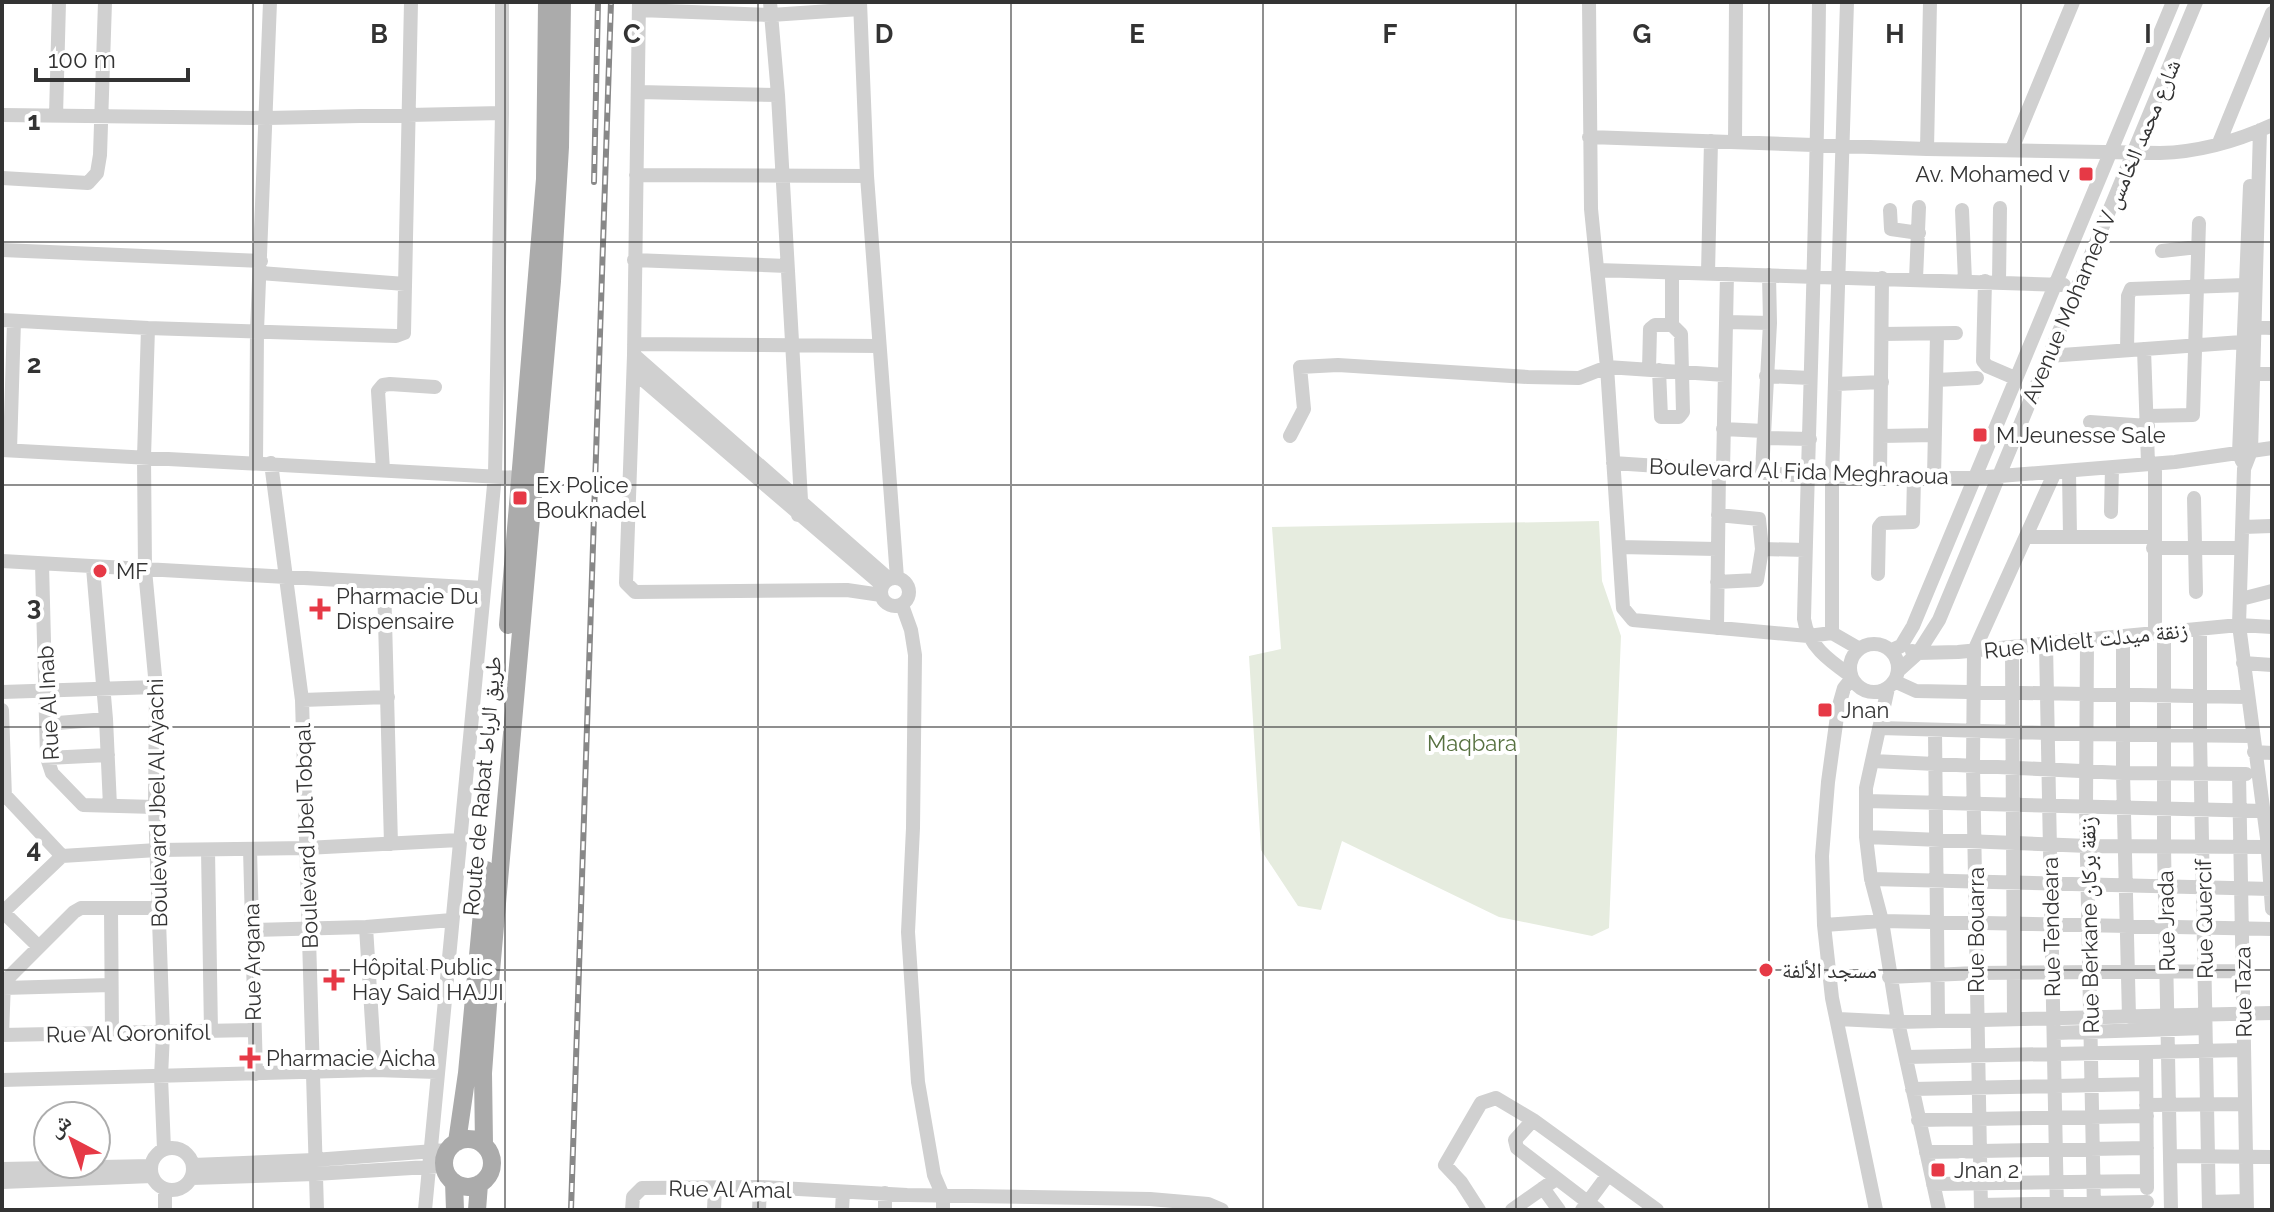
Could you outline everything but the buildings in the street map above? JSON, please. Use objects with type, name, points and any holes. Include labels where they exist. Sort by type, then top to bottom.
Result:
[{"type":"main road","name":"Route de Rabat طريق الرباط","points":[[455,1210],[443,1160],[467,1073],[521,478],[545,179],[547,2]]},
{"type":"main road","name":"Route de Rabat طريق الرباط","points":[[484,1144],[483,1073],[488,1005],[552,281],[560,147],[562,2]]},
{"type":"main road","points":[[471,1139],[484,1144],[492,1164],[488,1177],[479,1184],[466,1187],[443,1160],[471,1139]]},
{"type":"main road","points":[[477,1210],[479,1184]]},
{"type":"street","points":[[56,116],[59,2]]},
{"type":"street","points":[[2,178],[88,183],[95,177],[99,165],[105,2]]},
{"type":"street","name":"Boulevard Jbel Tobqal","points":[[270,2],[257,331],[263,463],[285,578],[302,700],[317,1210]]},
{"type":"street","points":[[411,2],[406,330],[400,335],[148,328],[8,320],[6,450],[521,478]]},
{"type":"street","points":[[425,1210],[443,1160],[437,1072],[495,475],[502,2]]},
{"type":"street","points":[[1589,2],[1591,209],[1607,367],[1623,608],[1629,618],[1808,636],[1832,633],[1858,648]]},
{"type":"street","points":[[1735,142],[1736,2]]},
{"type":"street","points":[[1819,2],[1815,276],[1804,619],[1808,636],[1825,657],[1858,686],[1878,692],[1893,680]]},
{"type":"street","points":[[1832,633],[1832,477],[1847,2]]},
{"type":"street","points":[[1927,149],[1930,2]]},
{"type":"street","points":[[2012,149],[2073,2]]},
{"type":"street","name":"Avenue Mohamed V شارع محمد الخامس","points":[[1896,648],[1913,626],[2173,2]]},
{"type":"street","name":"Avenue Mohamed V شارع محمد الخامس","points":[[1893,680],[1918,653],[1939,620],[2196,2]]},
{"type":"street","points":[[771,8],[639,6],[634,372],[626,583],[635,592],[847,590],[887,584],[905,582],[910,589],[902,605],[889,605],[887,584],[860,6],[771,8]]},
{"type":"street","points":[[771,8],[794,347],[800,508]]},
{"type":"street","points":[[2219,143],[2272,13]]},
{"type":"street","points":[[638,92],[778,95]]},
{"type":"street","points":[[2,115],[267,118],[502,113]]},
{"type":"street","points":[[1589,137],[2134,153],[2184,152],[2262,130]]},
{"type":"street","points":[[2245,452],[2253,374],[2247,332],[2265,245],[2262,130]]},
{"type":"street","points":[[2262,130],[2245,285],[2245,452],[2239,625],[2254,752],[2258,774],[2267,795],[2264,811],[2269,841],[2272,909]]},
{"type":"street","points":[[1708,273],[1711,141]]},
{"type":"street","points":[[636,175],[867,176]]},
{"type":"street","points":[[1916,279],[1919,207]]},
{"type":"street","points":[[2000,208],[1983,361],[1987,366],[2015,378]]},
{"type":"street","points":[[1890,210],[1891,229],[1919,233]]},
{"type":"street","points":[[1962,210],[1965,281]]},
{"type":"street","points":[[2090,422],[2148,421],[2193,415],[2199,223]]},
{"type":"street","points":[[2162,251],[2198,247]]},
{"type":"street","points":[[2,250],[261,267],[405,284]]},
{"type":"street","points":[[634,260],[787,266]]},
{"type":"street","points":[[1597,270],[2056,283],[2076,288]]},
{"type":"street","points":[[1672,273],[1672,325]]},
{"type":"street","points":[[1717,628],[1727,274]]},
{"type":"street","points":[[1762,472],[1770,323],[1769,275]]},
{"type":"street","points":[[1880,477],[1882,278]]},
{"type":"street","points":[[2127,350],[2128,296],[2131,289],[2245,285]]},
{"type":"street","points":[[1727,322],[1770,323]]},
{"type":"street","points":[[1655,325],[1672,325],[1681,334],[1683,412],[1679,417],[1661,417],[1654,370],[1650,329],[1655,325]]},
{"type":"street","name":"Boulevard Jbel Al Ayachi","points":[[148,328],[144,457],[145,570],[156,687],[155,807],[164,1149]]},
{"type":"street","points":[[2048,356],[2195,344],[2272,328]]},
{"type":"street","points":[[1882,334],[1956,333]]},
{"type":"street","points":[[1934,477],[1937,335]]},
{"type":"street","points":[[634,350],[878,346]]},
{"type":"street","name":"Rue Jrada","points":[[2144,349],[2164,696],[2171,1210]]},
{"type":"street","points":[[634,350],[800,508]]},
{"type":"street","points":[[1290,436],[1304,409],[1300,367],[1306,365],[1579,378],[1607,367],[1725,375]]},
{"type":"street","points":[[634,372],[887,584]]},
{"type":"street","points":[[2253,374],[2272,374]]},
{"type":"street","points":[[1766,376],[1810,378]]},
{"type":"street","points":[[1936,380],[1977,378]]},
{"type":"street","points":[[1836,384],[1882,382]]},
{"type":"street","points":[[383,470],[378,391],[383,385],[390,384],[435,387]]},
{"type":"street","points":[[1723,429],[1810,439]]},
{"type":"street","points":[[1881,436],[1935,435]]},
{"type":"street","name":"Boulevard Al Fida Meghraoua","points":[[1613,463],[1832,477],[1975,478],[2112,468],[2272,448]]},
{"type":"street","points":[[2111,512],[2112,468]]},
{"type":"street","points":[[2062,471],[2070,537]]},
{"type":"street","points":[[1974,651],[2026,537],[2062,471]]},
{"type":"street","points":[[1878,574],[1879,527],[1882,523],[1913,522],[1914,477]]},
{"type":"street","points":[[2194,498],[2196,592]]},
{"type":"street","points":[[1717,582],[1757,580],[1762,549],[1759,519],[1718,515]]},
{"type":"street","points":[[2243,527],[2272,526]]},
{"type":"street","points":[[2026,537],[2153,542],[2196,549],[2241,548]]},
{"type":"street","points":[[1619,547],[1717,549]]},
{"type":"street","points":[[1762,549],[1805,550]]},
{"type":"street","points":[[2,561],[484,588]]},
{"type":"street","name":"Rue Al Inab","points":[[42,564],[47,758],[52,773],[83,805],[155,807]]},
{"type":"street","points":[[93,568],[110,806]]},
{"type":"street","points":[[384,583],[391,844]]},
{"type":"street","points":[[2241,599],[2272,591]]},
{"type":"street","points":[[902,605],[911,630],[915,655],[908,932],[918,1082],[934,1175],[943,1203]]},
{"type":"street","name":"Rue Midelt زنقة ميدلت","points":[[1896,648],[1918,653],[1974,651],[2239,625],[2272,627]]},
{"type":"street","name":"Rue Quercif","points":[[2200,629],[2209,1206]]},
{"type":"street","points":[[2123,636],[2129,1017]]},
{"type":"street","name":"Rue Berkane زنقة بركان","points":[[2087,640],[2086,807],[2094,1207]]},
{"type":"street","points":[[1876,1210],[1832,998],[1824,925],[1822,856],[1838,709],[1851,677],[1851,658],[1858,648],[1872,643],[1896,648],[1898,662],[1873,761],[1866,801],[1866,837],[1889,977],[1939,1210]]},
{"type":"street","name":"Rue Tendeara","points":[[2046,644],[2057,1207]]},
{"type":"street","points":[[2012,647],[2014,1019]]},
{"type":"street","name":"Rue Bouarra","points":[[1974,651],[1976,1019],[1981,1207]]},
{"type":"street","points":[[2243,663],[2272,665]]},
{"type":"street","points":[[1893,680],[1916,691],[2247,697]]},
{"type":"street","points":[[2,692],[156,687]]},
{"type":"street","points":[[302,700],[388,697]]},
{"type":"street","points":[[2,710],[4,797],[62,856]]},
{"type":"street","points":[[46,724],[106,719]]},
{"type":"street","points":[[1880,728],[2252,736]]},
{"type":"street","points":[[1935,731],[1938,1019]]},
{"type":"street","points":[[2254,752],[2272,753]]},
{"type":"street","points":[[47,758],[108,755]]},
{"type":"street","points":[[1873,761],[2087,772],[2258,774]]},
{"type":"street","name":"Rue Taza","points":[[2239,774],[2246,1205]]},
{"type":"street","points":[[1866,801],[2264,811]]},
{"type":"street","points":[[1866,837],[2164,848],[2241,848],[2269,841]]},
{"type":"street","points":[[34,986],[35,950],[2,912],[62,856],[459,840]]},
{"type":"street","name":"Rue Argana","points":[[250,849],[256,1074]]},
{"type":"street","points":[[208,850],[211,1032]]},
{"type":"street","points":[[1871,879],[2165,888],[2271,885]]},
{"type":"street","points":[[2,1035],[3,988],[8,977],[81,908],[159,908]]},
{"type":"street","points":[[111,909],[112,1033]]},
{"type":"street","points":[[252,930],[309,930],[452,920]]},
{"type":"street","points":[[1824,925],[1882,921],[2272,929]]},
{"type":"street","points":[[366,927],[375,1070]]},
{"type":"street","points":[[1889,977],[1976,973],[2243,971]]},
{"type":"street","points":[[3,988],[111,985]]},
{"type":"street","points":[[2055,1033],[2205,1021],[2243,1013],[2272,1013]]},
{"type":"street","points":[[1838,1019],[1898,1022],[2129,1017],[2168,1023]]},
{"type":"street","name":"Rue Al Qoronifol","points":[[2,1035],[253,1030]]},
{"type":"street","points":[[1906,1057],[2244,1050]]},
{"type":"street","points":[[1981,1207],[2147,1206],[2146,1053]]},
{"type":"street","points":[[2,1080],[375,1070],[437,1072]]},
{"type":"street","points":[[1912,1089],[2146,1084]]},
{"type":"street","points":[[1479,1210],[1461,1182],[1445,1165],[1481,1103],[1488,1099],[1501,1099],[1533,1120],[1657,1210]]},
{"type":"street","points":[[1918,1120],[2093,1117],[2170,1104],[2245,1104]]},
{"type":"street","points":[[1533,1120],[1515,1144],[1550,1184],[1589,1208],[1608,1175]]},
{"type":"street","points":[[174,1148],[183,1150],[192,1172],[179,1189],[165,1189],[157,1183],[152,1171],[156,1156],[164,1149],[174,1148]]},
{"type":"street","points":[[1926,1152],[2147,1148]]},
{"type":"street","points":[[2170,1156],[2272,1157]]},
{"type":"street","points":[[192,1172],[443,1160]]},
{"type":"street","points":[[2,1169],[152,1171]]},
{"type":"street","points":[[2,1182],[152,1171]]},
{"type":"street","points":[[1933,1184],[2147,1181]]},
{"type":"street","points":[[1512,1210],[1550,1184]]},
{"type":"street","points":[[1550,1184],[1559,1210]]},
{"type":"street","points":[[759,1210],[760,1187]]},
{"type":"street","name":"Rue Al Amal","points":[[632,1208],[635,1193],[642,1188],[760,1187],[885,1193],[943,1203],[1208,1204],[1222,1210]]},
{"type":"street","points":[[714,1210],[715,1188]]},
{"type":"street","points":[[165,1189],[165,1210]]},
{"type":"street","points":[[842,1210],[843,1192]]},
{"type":"street","points":[[885,1193],[885,1210]]},
{"type":"street","points":[[2209,1206],[2246,1205]]},
{"type":"green space","name":"Maqbara","points":[[1599,521],[1602,581],[1621,636],[1609,928],[1592,936],[1499,917],[1342,841],[1321,910],[1298,906],[1261,850],[1249,656],[1281,649],[1272,527]]},
{"type":"railway","points":[[594,182],[598,2]]},
{"type":"railway","points":[[571,1210],[611,2]]},
{"type":"place","name":"Av. Mohamed v","points":[[2086,174]]},
{"type":"place","name":"M.Jeunesse Sale","points":[[1980,435]]},
{"type":"place","name":"Ex Police Bouknadel","points":[[520,498]]},
{"type":"place","name":"MF","points":[[100,571]]},
{"type":"place","name":"Pharmacie Du Dispensaire","points":[[320,609]]},
{"type":"place","name":"Jnan","points":[[1825,710]]},
{"type":"place","name":"مسجد الألفة","points":[[1766,970]]},
{"type":"place","name":"Hôpital Public Hay Said HAJJI","points":[[334,980]]},
{"type":"place","name":"Pharmacie Aicha","points":[[250,1058]]},
{"type":"place","name":"Jnan 2","points":[[1938,1170]]}]
